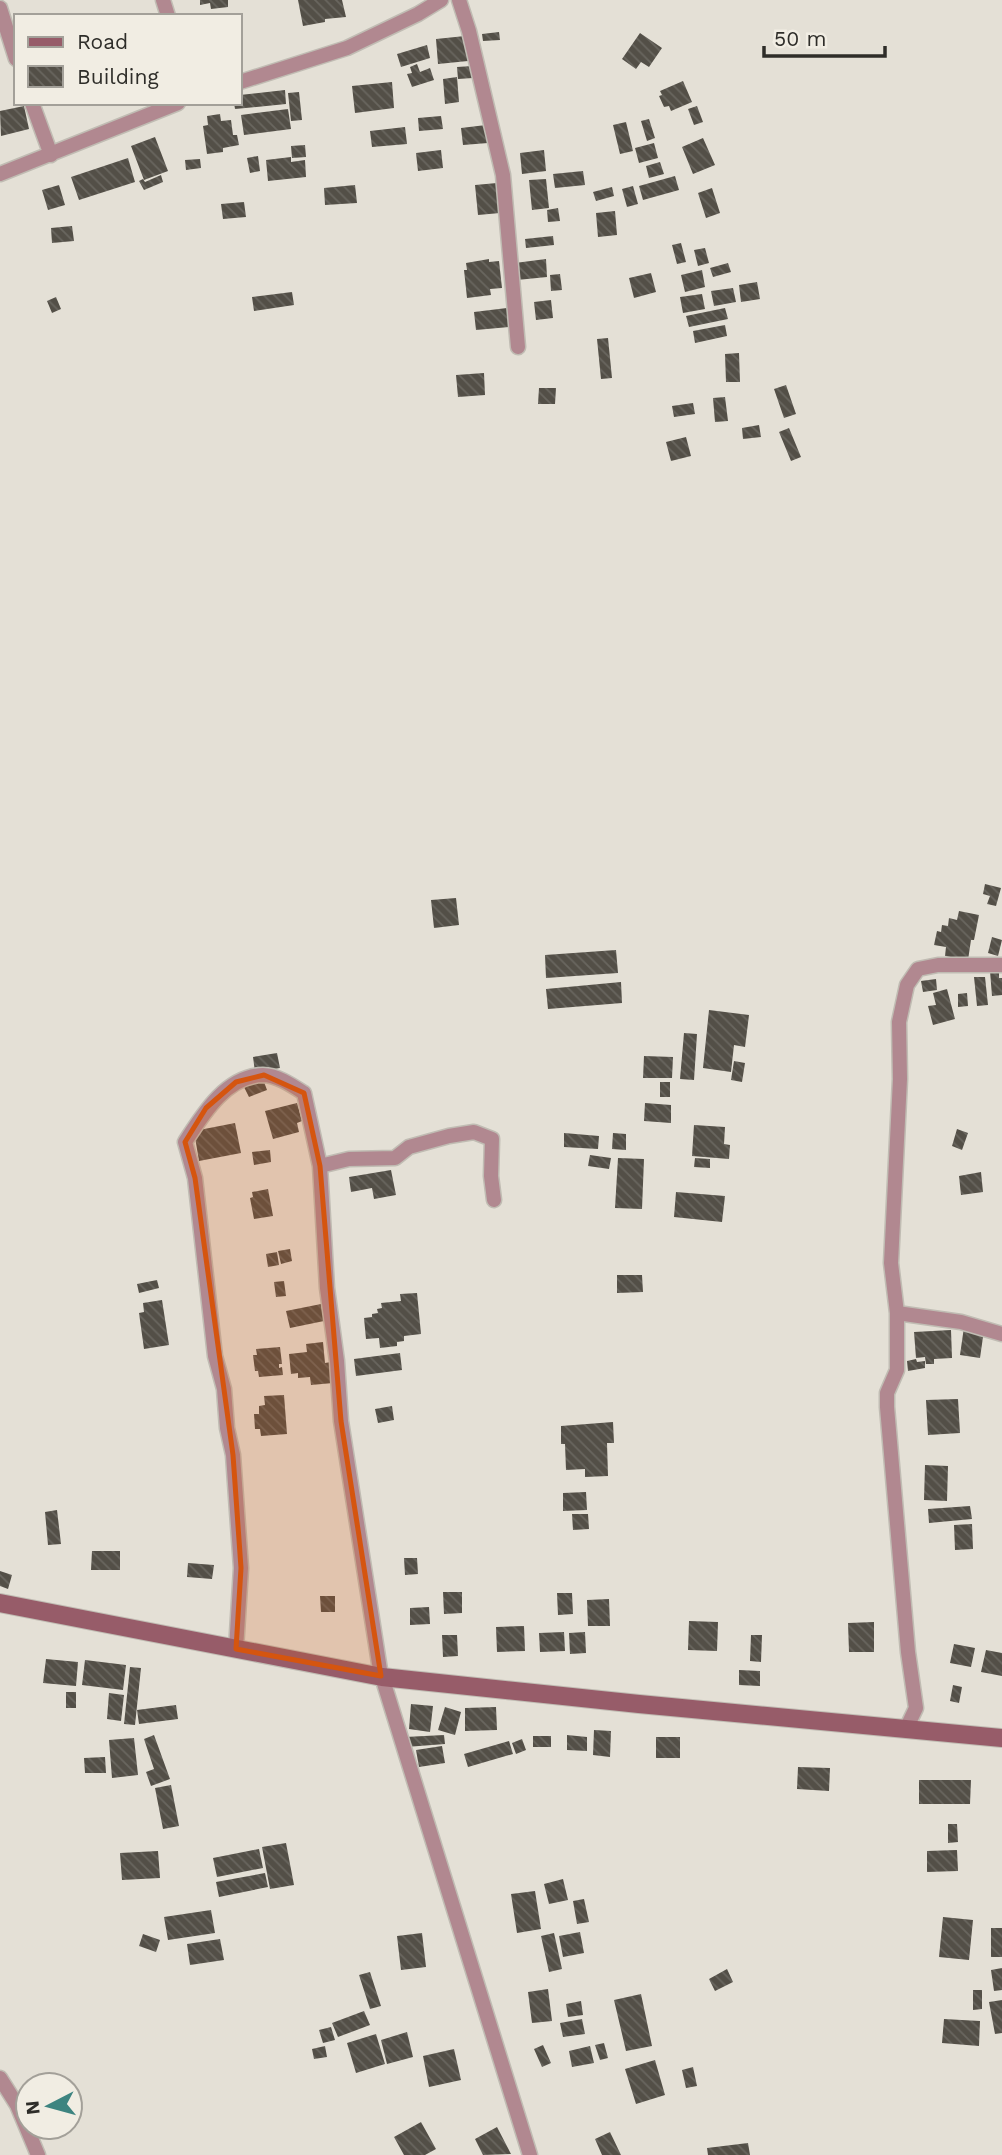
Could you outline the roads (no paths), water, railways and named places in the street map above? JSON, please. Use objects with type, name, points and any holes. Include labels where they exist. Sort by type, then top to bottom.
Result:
[{"type":"street","points":[[242,81],[347,48],[441,0]]},
{"type":"street","points":[[459,0],[470,30],[503,176],[518,347]]},
{"type":"street","points":[[0,8],[14,53]]},
{"type":"street","points":[[33,105],[51,155]]},
{"type":"street","points":[[0,174],[173,105]]},
{"type":"street","points":[[906,1729],[916,1708],[908,1652],[887,1407],[887,1393],[897,1370],[897,1314],[891,1263],[899,1093],[899,1022],[906,985],[918,969],[939,965],[1002,965]]},
{"type":"street","points":[[236,1649],[241,1568],[233,1455],[227,1428],[224,1389],[215,1356],[195,1178],[185,1142],[206,1108],[236,1082],[264,1075],[287,1083],[304,1093],[320,1166],[327,1288],[337,1361],[341,1421],[381,1676],[530,2155]]},
{"type":"street","points":[[320,1166],[349,1159],[395,1158],[409,1147],[474,1132],[492,1139],[491,1176],[494,1200]]},
{"type":"street","points":[[897,1314],[961,1322],[1002,1334]]},
{"type":"street","points":[[0,1603],[381,1676],[639,1704],[1002,1738]]},
{"type":"street","points":[[0,2078],[17,2105],[38,2155]]}]
